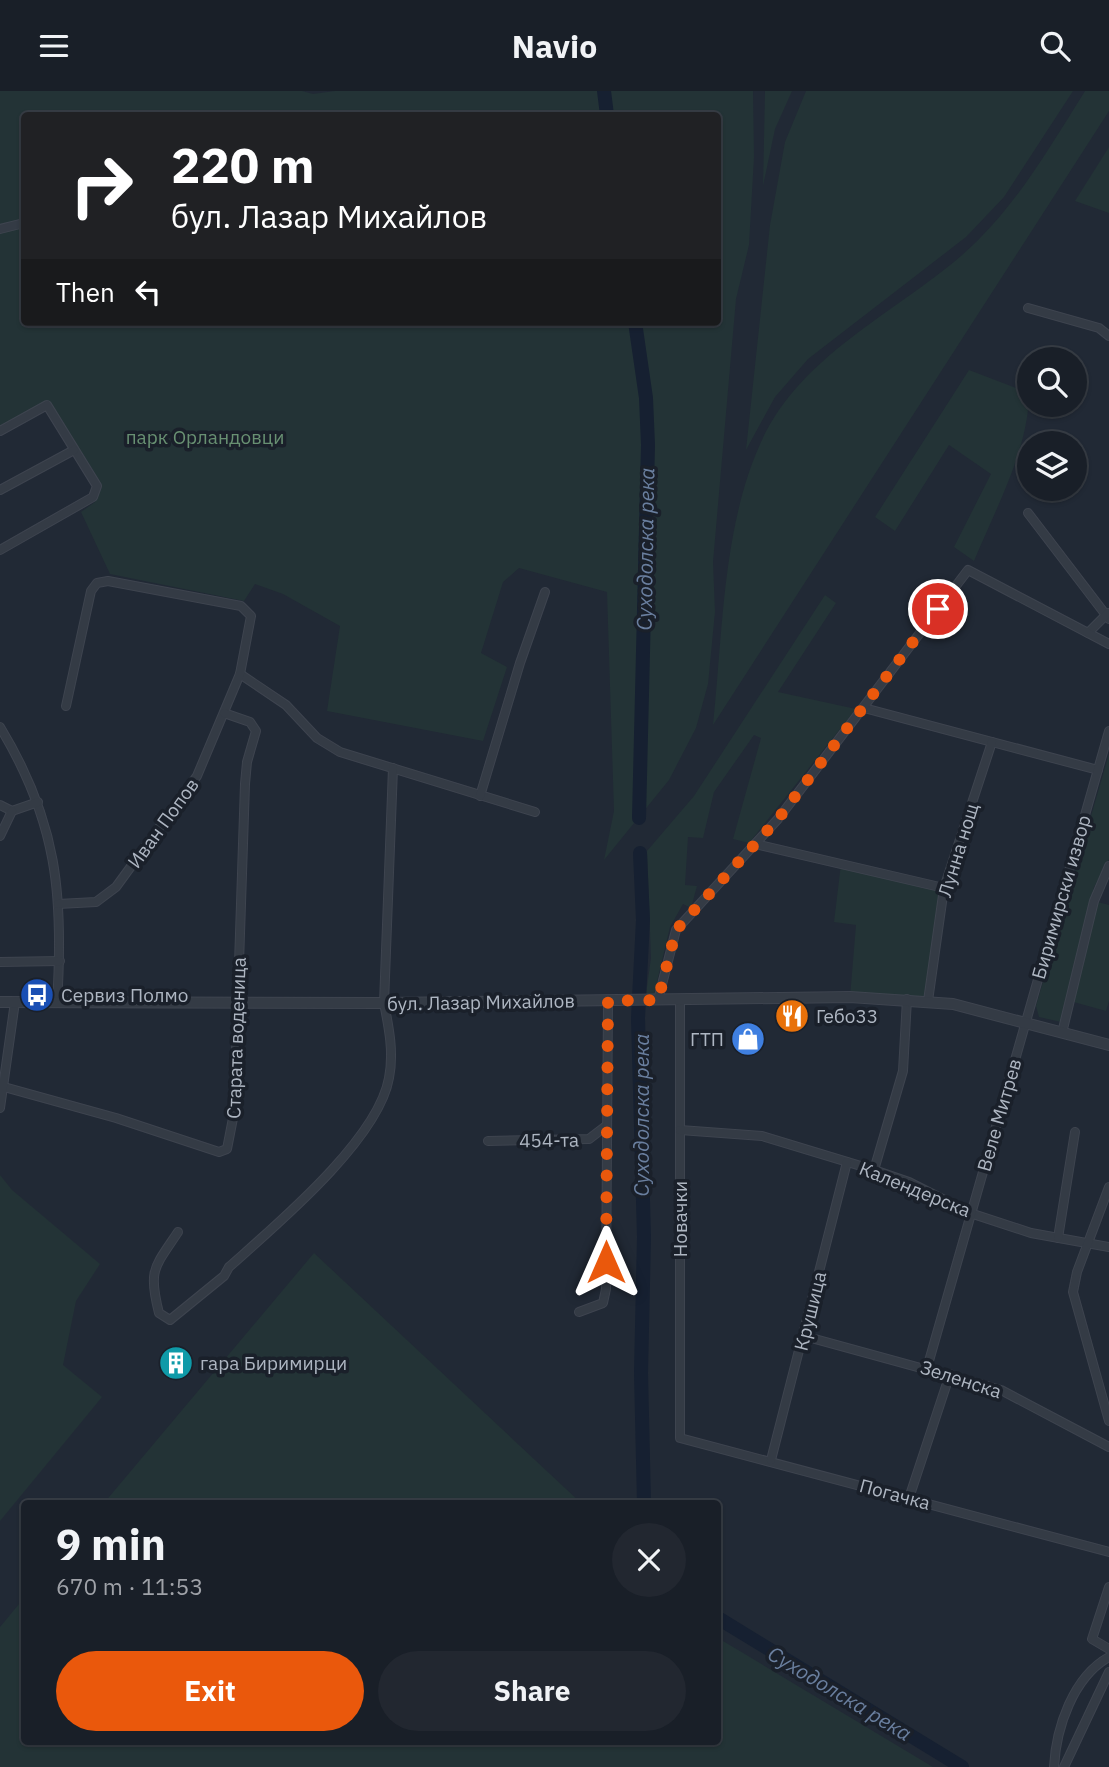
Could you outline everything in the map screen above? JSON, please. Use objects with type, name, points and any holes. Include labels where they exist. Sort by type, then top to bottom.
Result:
[{"type":"street","points":[[0,229],[21,224]]},
{"type":"street","points":[[1028,308],[1099,328],[1109,336]]},
{"type":"street","points":[[0,432],[47,405],[97,486],[93,497],[0,550]]},
{"type":"street","points":[[0,490],[74,450]]},
{"type":"street","points":[[1028,513],[1108,615],[1088,633]]},
{"type":"street","points":[[656,1000],[676,930],[755,844],[864,708],[968,570],[1109,644]]},
{"type":"street","name":"Иван Попов","points":[[58,904],[96,902],[116,887],[197,776],[240,674],[251,616],[241,606],[108,581],[97,583],[91,591],[66,706]]},
{"type":"street","points":[[480,796],[520,663],[545,592]]},
{"type":"street","points":[[240,674],[286,705],[317,738],[340,752],[535,812]]},
{"type":"street","points":[[864,708],[1098,769]]},
{"type":"street","name":"Старата воденица","points":[[2,1089],[117,1118],[219,1152],[227,1149],[234,1113],[245,784],[247,762],[256,731],[250,722],[224,713]]},
{"type":"street","points":[[0,727],[38,802],[54,853],[60,961],[57,1003]]},
{"type":"street","name":"Биримирски извор","points":[[1025,1023],[1109,731]]},
{"type":"street","name":"Лунна нощ","points":[[928,1001],[944,888],[992,742]]},
{"type":"street","points":[[178,1233],[153,1270],[152,1287],[159,1313],[170,1321],[224,1276],[229,1267],[331,1170],[365,1128],[383,1100],[390,1076],[391,1037],[384,1003],[393,768]]},
{"type":"street","points":[[0,836],[12,811],[38,802]]},
{"type":"street","points":[[0,805],[12,811]]},
{"type":"street","points":[[755,844],[944,888]]},
{"type":"street","name":"Биримирски извор","points":[[1062,1033],[1094,901],[1109,866]]},
{"type":"street","points":[[0,962],[60,961]]},
{"type":"street","points":[[874,1170],[903,1071],[907,999]]},
{"type":"street","name":"бул. Лазар Михайлов","points":[[0,1002],[384,1003],[907,999],[953,1003],[1109,1045]]},
{"type":"street","name":"Новачки","points":[[680,1000],[680,1438]]},
{"type":"street","points":[[579,1312],[603,1303],[606,1289],[608,1001]]},
{"type":"street","points":[[0,1108],[15,1002]]},
{"type":"street","name":"Веле Митрев","points":[[927,1368],[1025,1023]]},
{"type":"street","name":"454-та","points":[[488,1141],[589,1139],[606,1126]]},
{"type":"street","name":"Календерска","points":[[680,1130],[762,1136],[909,1182],[970,1213],[1058,1238],[1109,1247]]},
{"type":"street","points":[[1058,1238],[1075,1132]]},
{"type":"street","name":"Крушица","points":[[771,1460],[847,1162]]},
{"type":"street","points":[[1109,1187],[1077,1272],[1073,1292],[1109,1421]]},
{"type":"street","name":"Зеленска","points":[[804,1336],[1001,1390],[1109,1447]]},
{"type":"street","points":[[909,1498],[950,1374]]},
{"type":"street","name":"Погачка","points":[[680,1438],[771,1460],[1109,1552]]},
{"type":"street","points":[[1109,1587],[1092,1639],[1109,1649]]},
{"type":"street","points":[[1054,1767],[1072,1696],[1086,1675],[1109,1657]]},
{"type":"street","points":[[1064,1767],[1109,1672]]},
{"type":"green space","name":"парк Орландовци","points":[[0,91],[302,91],[313,94],[335,91],[753,91],[754,157],[749,245],[736,299],[713,562],[715,612],[708,684],[696,728],[669,780],[604,860],[614,811],[607,592],[519,568],[503,582],[481,653],[507,667],[483,741],[327,711],[340,626],[283,594],[255,584],[244,601],[110,574],[81,512],[95,502],[102,485],[49,401],[0,427]]},
{"type":"green space","points":[[765,91],[792,91],[775,129],[763,186]]},
{"type":"green space","points":[[806,91],[1073,91],[1004,197],[966,237],[808,359],[775,397],[746,450],[770,225],[785,142]]},
{"type":"green space","points":[[1085,91],[1109,91],[1109,111],[713,725],[726,581],[738,510],[761,442],[778,412],[799,385],[823,361],[961,256],[980,238],[1029,178]]},
{"type":"green space","points":[[1109,147],[1109,213],[1075,201]]},
{"type":"green space","points":[[969,370],[1017,388],[1017,417],[1027,417],[1024,431],[1017,431],[1017,456],[974,561],[954,547],[991,474],[949,445],[895,531],[875,517]]},
{"type":"green space","points":[[825,595],[836,603],[778,692],[856,709],[749,843],[733,839],[761,738],[754,735],[714,792],[703,838],[688,837],[685,885],[697,886],[691,908],[683,904],[670,927],[654,994],[646,994],[651,958],[647,851],[694,796]]},
{"type":"green space","points":[[1109,754],[1109,859],[1094,887],[1061,1022],[1039,1017],[1036,1006]]},
{"type":"green space","points":[[841,864],[944,888],[928,1001],[850,997],[856,925],[834,922]]},
{"type":"green space","points":[[1094,901],[1109,905],[1109,1001],[1106,1011],[1070,1001]]},
{"type":"green space","points":[[0,1175],[12,1190],[100,1264],[76,1301],[63,1365],[102,1397],[0,1521]]},
{"type":"green space","points":[[314,1253],[578,1500],[107,1500]]},
{"type":"green space","points":[[21,1602],[21,1745],[721,1745],[721,1640],[933,1767],[0,1767],[0,1627]]},
{"type":"waterway","name":"Суходолска река","points":[[604,91],[607,112]]},
{"type":"waterway","name":"Суходолска река","points":[[636,326],[646,398],[648,445],[639,818]]},
{"type":"waterway","name":"Суходолска река","points":[[640,853],[643,920],[638,1018],[644,1237],[641,1373],[644,1500]]},
{"type":"waterway","name":"Суходолска река","points":[[721,1620],[962,1767]]},
{"type":"place","name":"Сервиз Полмо","points":[[37,995]]},
{"type":"place","name":"Гебо33","points":[[792,1016]]},
{"type":"place","name":"ГТП","points":[[748,1039]]},
{"type":"place","name":"гара Биримирци","points":[[176,1363]]},
{"type":"route","points":[[606,1262],[608,1001],[658,1000],[676,930],[690,918],[706,896],[778,819],[938,609]]}]
